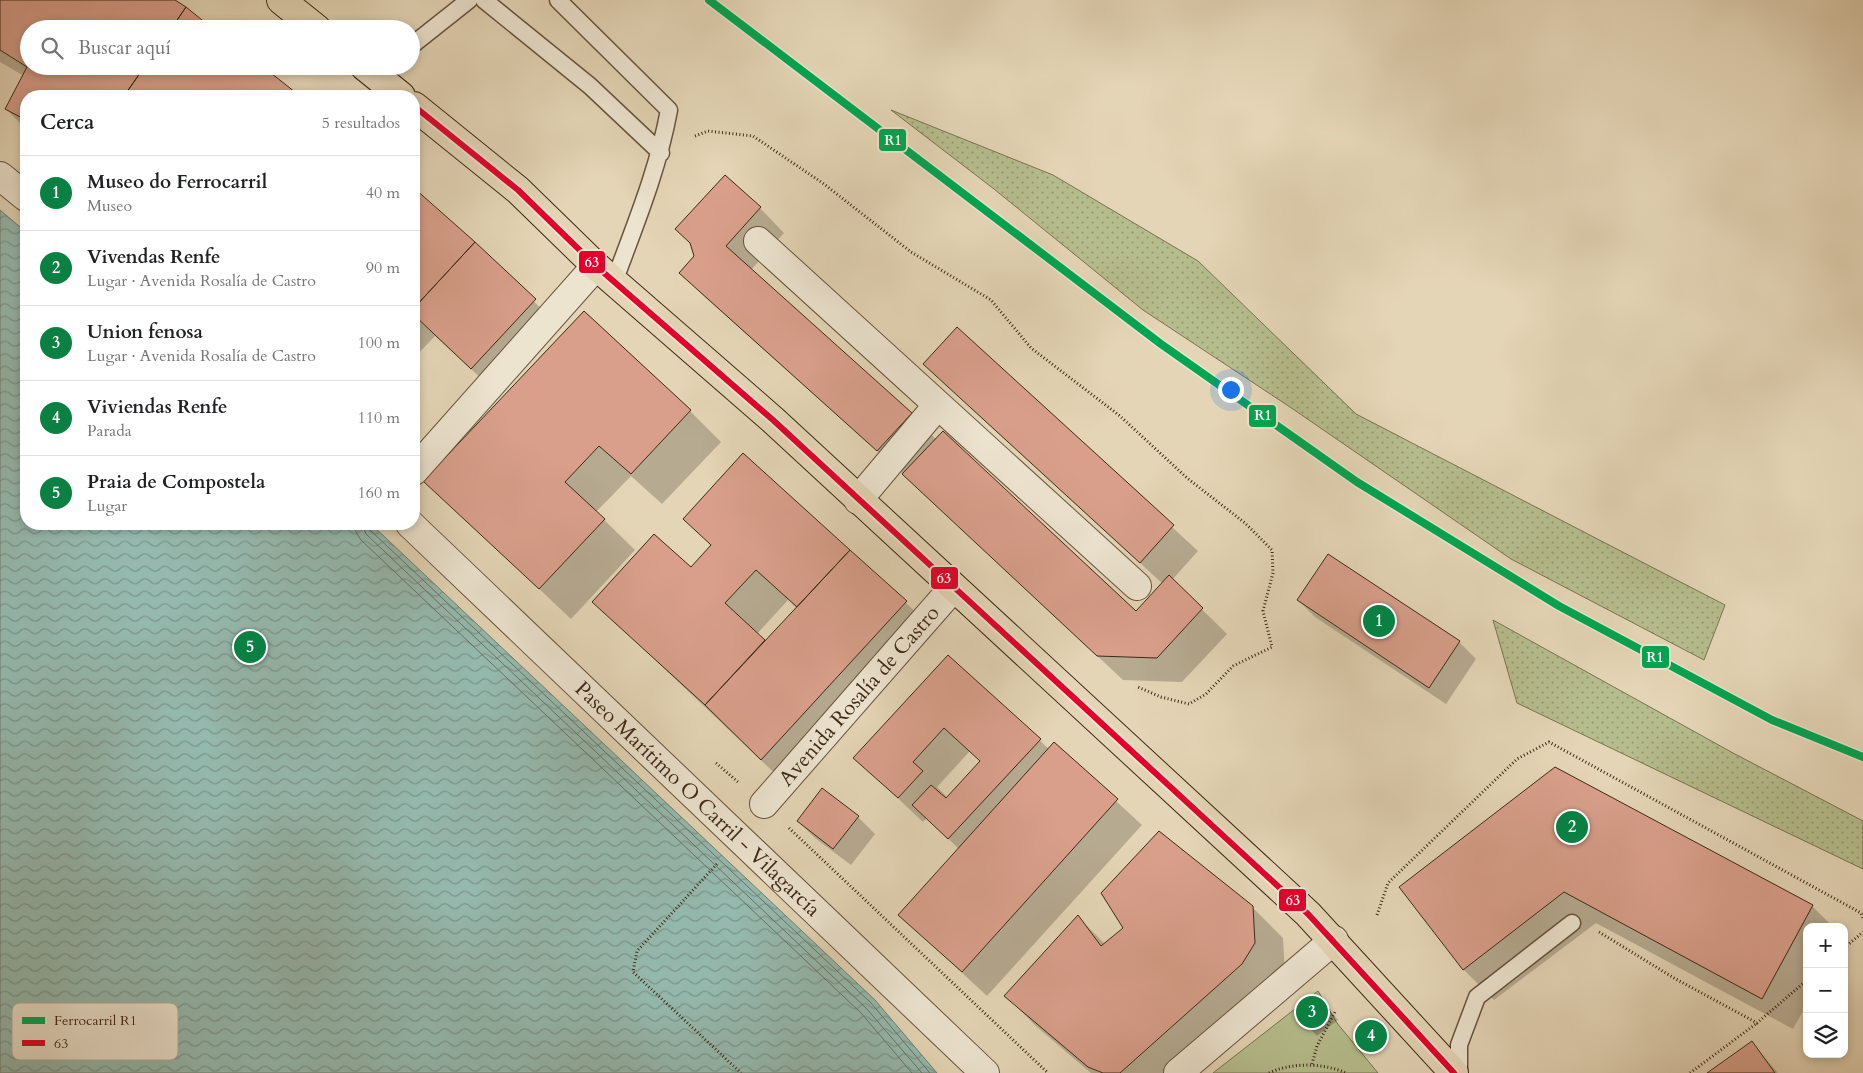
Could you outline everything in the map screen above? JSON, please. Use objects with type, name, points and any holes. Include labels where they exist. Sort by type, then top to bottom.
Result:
[{"type":"main road","points":[[281,0],[306,20]]},
{"type":"main road","points":[[382,75],[396,90]]},
{"type":"main road","name":"Avenida Rosalía de Castro","points":[[420,111],[518,190],[605,274],[773,420],[1308,914],[1334,940],[1454,1073]]},
{"type":"street","points":[[0,176],[20,192]]},
{"type":"street","points":[[758,241],[937,406],[1137,586]]},
{"type":"street","points":[[420,465],[605,274]]},
{"type":"street","points":[[858,500],[937,406]]},
{"type":"street","name":"Paseo Marítimo O Carril - Vilagarcía","points":[[416,530],[984,1073]]},
{"type":"street","name":"Avenida Rosalía de Castro","points":[[764,804],[954,588]]},
{"type":"street","points":[[1178,1073],[1334,940]]},
{"type":"lane","points":[[420,39],[469,0]]},
{"type":"lane","points":[[484,0],[590,86],[661,153]]},
{"type":"lane","points":[[558,0],[669,110],[661,153],[605,274]]},
{"type":"lane","points":[[1459,1073],[1459,1046],[1477,997],[1572,923]]},
{"type":"path","points":[[661,153],[708,131],[754,136],[824,184],[911,252],[991,300],[1031,348],[1120,416],[1187,478],[1245,523],[1272,550],[1273,573],[1263,611],[1272,647],[1232,666],[1206,694],[1189,704],[1161,697],[1138,687]]},
{"type":"path","points":[[1377,915],[1388,883],[1518,759],[1549,742],[1861,913],[1863,918]]},
{"type":"path","points":[[740,839],[638,951],[633,972],[741,1073]]},
{"type":"path","points":[[1597,932],[1757,1024]]},
{"type":"path","points":[[1848,945],[1863,932]]},
{"type":"path","points":[[1690,1073],[1757,1024],[1803,984]]},
{"type":"path","points":[[1312,1064],[1318,1046],[1336,1010]]},
{"type":"path","points":[[1270,1073],[1278,1069],[1312,1064],[1346,1073]]},
{"type":"green space","points":[[891,110],[1053,175],[1198,261],[1356,414],[1725,605],[1704,660],[1511,559],[1290,407],[1143,310],[994,189]]},
{"type":"green space","points":[[1493,620],[1733,753],[1863,821],[1863,869],[1517,703]]},
{"type":"green space","points":[[1318,991],[1337,1023],[1378,1073],[1213,1073]]},
{"type":"water","points":[[0,210],[20,227],[20,530],[377,530],[875,1000],[937,1073],[0,1073]]},
{"type":"building","points":[[0,0],[175,0],[186,7],[177,20],[20,20],[20,63],[0,50]]},
{"type":"building","points":[[186,7],[202,20],[177,20]]},
{"type":"building","points":[[23,75],[139,75],[128,90],[20,90],[20,117],[5,109]]},
{"type":"building","points":[[139,75],[273,75],[292,90],[128,90]]},
{"type":"building","points":[[725,175],[761,207],[726,246],[912,413],[877,451],[679,273],[694,256],[690,243],[675,229]]},
{"type":"building","points":[[420,193],[475,242],[420,302]]},
{"type":"building","points":[[475,242],[536,299],[471,369],[420,321],[420,302]]},
{"type":"building","points":[[584,311],[691,410],[631,474],[599,446],[565,482],[605,519],[539,589],[423,481]]},
{"type":"building","points":[[957,327],[1174,525],[1140,563],[923,364]]},
{"type":"building","points":[[943,431],[1136,611],[1169,575],[1203,608],[1157,658],[1097,656],[902,474]]},
{"type":"building","points":[[743,453],[850,550],[797,607],[756,570],[725,603],[765,640],[705,705],[592,602],[654,534],[691,567],[711,545],[683,519]]},
{"type":"building","points":[[850,550],[907,601],[761,760],[705,705]]},
{"type":"building","points":[[1328,554],[1460,641],[1429,688],[1297,600]]},
{"type":"building","points":[[948,655],[1041,739],[948,839],[912,805],[931,785],[946,798],[980,761],[944,728],[913,762],[923,771],[898,798],[853,758]]},
{"type":"building","points":[[1054,742],[1118,799],[962,972],[898,915]]},
{"type":"building","points":[[1555,767],[1813,905],[1762,999],[1564,892],[1463,970],[1399,887]]},
{"type":"building","points":[[822,788],[859,816],[833,849],[797,821]]},
{"type":"building","points":[[1159,831],[1253,906],[1255,943],[1242,964],[1120,1073],[1103,1073],[1088,1067],[1004,996],[1078,915],[1101,946],[1123,928],[1101,893]]},
{"type":"building","points":[[1318,995],[1330,1010],[1307,1028],[1295,1014]]},
{"type":"building","points":[[1752,1041],[1775,1073],[1707,1073]]},
{"type":"rail line","name":"R1","points":[[709,0],[1161,344],[1357,482],[1559,606],[1772,720],[1863,757]]},
{"type":"transit line","name":"63","points":[[420,111],[518,190],[596,266],[773,420],[1308,914],[1454,1073]]},
{"type":"place","name":"Museo do Ferrocarril","points":[[1379,621]]},
{"type":"place","name":"Praia de Compostela","points":[[250,647]]},
{"type":"place","name":"Vivendas Renfe","points":[[1572,827]]},
{"type":"place","name":"Union fenosa","points":[[1312,1012]]},
{"type":"place","name":"Viviendas Renfe","points":[[1371,1036]]}]
